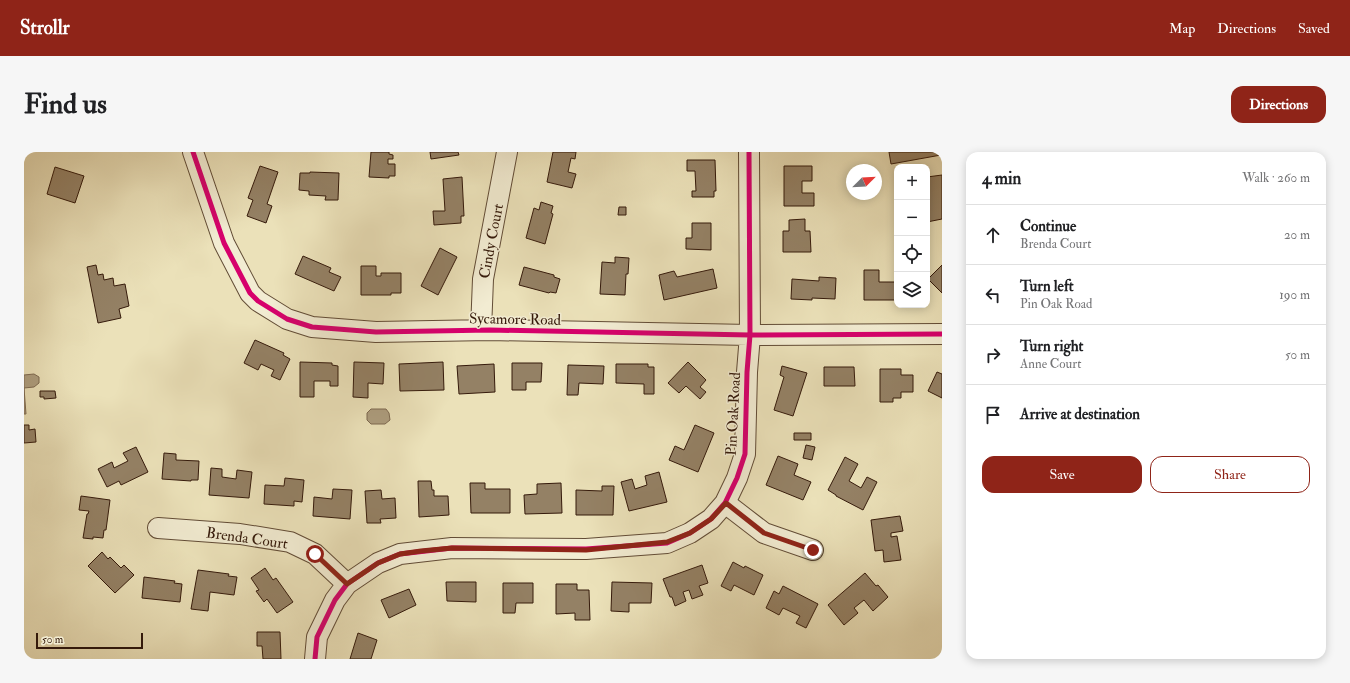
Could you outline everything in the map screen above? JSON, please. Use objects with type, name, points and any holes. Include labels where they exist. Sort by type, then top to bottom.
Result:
[{"type":"street","name":"Cindy Court","points":[[481,330],[483,279],[507,152]]},
{"type":"street","name":"Pin Oak Road","points":[[315,659],[317,637],[335,600],[347,584],[378,563],[400,554],[452,548],[586,550],[667,542],[690,533],[711,519],[726,503],[737,478],[745,454],[747,372],[750,336],[749,152]]},
{"type":"street","name":"Sycamore Road","points":[[197,153],[224,243],[250,293],[258,301],[287,319],[312,328],[369,331],[481,330],[750,336],[942,334]]},
{"type":"street","points":[[726,503],[764,533],[813,550]]},
{"type":"street","name":"Brenda Court","points":[[158,528],[240,534],[290,542],[315,554],[347,584]]},
{"type":"shaded area","points":[[34,374],[39,377],[39,383],[34,387],[24,388],[24,375]]},
{"type":"shaded area","points":[[24,388],[26,414],[24,414]]},
{"type":"shaded area","points":[[371,409],[386,409],[389,413],[390,420],[385,424],[371,424],[367,420],[367,413]]},
{"type":"building","points":[[371,152],[389,152],[389,154],[393,155],[393,159],[388,159],[388,164],[395,164],[395,176],[389,176],[389,178],[369,177]]},
{"type":"building","points":[[430,152],[458,152],[459,155],[431,159]]},
{"type":"building","points":[[553,152],[576,152],[575,159],[571,158],[568,172],[576,174],[572,188],[547,182]]},
{"type":"building","points":[[889,152],[941,152],[941,155],[891,164]]},
{"type":"building","points":[[687,160],[715,160],[716,191],[714,191],[714,197],[692,197],[692,191],[696,191],[695,171],[687,171]]},
{"type":"building","points":[[260,166],[278,172],[267,204],[272,206],[266,223],[247,216],[253,200],[248,198]]},
{"type":"building","points":[[784,166],[812,166],[812,181],[802,181],[802,193],[814,193],[814,206],[784,206]]},
{"type":"building","points":[[55,167],[84,176],[75,203],[47,194]]},
{"type":"building","points":[[300,173],[339,173],[338,200],[325,200],[326,196],[309,195],[309,191],[299,190]]},
{"type":"building","points":[[942,175],[942,219],[930,221],[930,200],[930,177]]},
{"type":"building","points":[[462,177],[464,216],[461,216],[461,223],[434,225],[433,211],[445,211],[443,179]]},
{"type":"building","points":[[541,202],[553,206],[551,213],[553,214],[545,244],[526,238],[534,208],[539,210]]},
{"type":"building","points":[[619,207],[626,207],[626,215],[618,215]]},
{"type":"building","points":[[805,219],[805,231],[810,231],[811,252],[783,252],[783,231],[789,231],[789,220]]},
{"type":"building","points":[[692,223],[711,223],[711,250],[686,249],[686,238],[692,238]]},
{"type":"building","points":[[440,248],[457,257],[438,295],[421,286]]},
{"type":"building","points":[[303,256],[331,268],[329,272],[341,277],[334,291],[295,274]]},
{"type":"building","points":[[615,257],[629,258],[628,274],[626,274],[625,295],[600,294],[602,262],[615,263]]},
{"type":"building","points":[[96,265],[98,275],[103,274],[104,280],[113,278],[114,286],[125,284],[129,306],[119,309],[121,318],[98,323],[87,267]]},
{"type":"building","points":[[942,265],[942,293],[930,281],[930,277]]},
{"type":"building","points":[[361,266],[376,266],[376,276],[381,276],[381,273],[401,273],[401,293],[391,293],[391,295],[361,295]]},
{"type":"building","points":[[524,267],[554,275],[554,277],[560,279],[556,293],[549,293],[519,285]]},
{"type":"building","points":[[713,269],[717,288],[664,300],[659,275],[674,271],[677,277]]},
{"type":"building","points":[[864,270],[879,270],[879,282],[894,282],[894,300],[864,300]]},
{"type":"building","points":[[819,277],[836,278],[835,299],[791,299],[792,279],[819,281]]},
{"type":"building","points":[[255,340],[284,353],[283,355],[290,359],[280,380],[271,376],[274,370],[261,364],[258,370],[244,363]]},
{"type":"building","points":[[300,362],[332,363],[332,365],[338,366],[338,386],[330,386],[330,381],[314,381],[314,397],[300,397]]},
{"type":"building","points":[[354,362],[384,363],[383,384],[368,383],[368,398],[353,397]]},
{"type":"building","points":[[443,362],[444,390],[400,391],[399,364]]},
{"type":"building","points":[[688,362],[706,380],[700,387],[706,392],[700,399],[686,386],[679,393],[668,383]]},
{"type":"building","points":[[512,363],[542,363],[541,382],[526,382],[526,390],[512,390]]},
{"type":"building","points":[[494,364],[495,392],[459,394],[457,366]]},
{"type":"building","points":[[616,364],[648,364],[648,367],[654,367],[654,394],[644,394],[644,384],[616,383]]},
{"type":"building","points":[[568,365],[604,366],[603,384],[579,383],[578,395],[567,395]]},
{"type":"building","points":[[782,366],[807,373],[793,416],[774,410],[784,377],[780,375]]},
{"type":"building","points":[[824,367],[854,367],[855,386],[824,386]]},
{"type":"building","points":[[880,369],[901,369],[901,375],[913,375],[913,392],[901,392],[901,398],[893,398],[893,402],[880,402]]},
{"type":"building","points":[[937,372],[942,374],[942,398],[928,391]]},
{"type":"building","points":[[40,391],[55,391],[56,398],[44,399],[44,397],[40,397]]},
{"type":"building","points":[[24,425],[29,425],[29,430],[35,429],[36,442],[24,443]]},
{"type":"building","points":[[695,425],[714,433],[698,472],[669,460],[675,446],[684,450]]},
{"type":"building","points":[[794,433],[811,433],[811,440],[794,440]]},
{"type":"building","points":[[806,445],[815,447],[812,460],[803,458]]},
{"type":"building","points":[[136,447],[148,472],[121,485],[119,481],[107,487],[98,469],[112,462],[114,468],[128,461],[123,453]]},
{"type":"building","points":[[164,453],[176,454],[176,460],[199,461],[198,480],[162,479]]},
{"type":"building","points":[[778,456],[798,464],[794,475],[811,482],[803,500],[766,485]]},
{"type":"building","points":[[845,457],[858,464],[849,481],[861,488],[867,477],[877,482],[863,510],[836,496],[828,490]]},
{"type":"building","points":[[211,468],[222,469],[222,477],[236,479],[237,470],[252,472],[249,498],[209,495]]},
{"type":"building","points":[[659,472],[667,502],[629,511],[621,482],[632,479],[635,489],[647,485],[645,476]]},
{"type":"building","points":[[285,478],[304,480],[302,502],[294,501],[294,506],[264,504],[265,485],[284,486]]},
{"type":"building","points":[[418,481],[431,481],[434,496],[448,496],[449,515],[419,517]]},
{"type":"building","points":[[470,483],[485,483],[485,489],[510,489],[510,513],[471,513]]},
{"type":"building","points":[[561,483],[562,513],[525,514],[524,495],[537,494],[537,484]]},
{"type":"building","points":[[602,486],[614,486],[613,515],[576,515],[576,490],[602,491]]},
{"type":"building","points":[[333,489],[352,490],[350,519],[313,516],[314,497],[332,499]]},
{"type":"building","points":[[381,490],[382,499],[395,498],[396,518],[380,519],[381,523],[367,523],[365,491]]},
{"type":"building","points":[[81,496],[110,500],[106,530],[104,530],[103,538],[83,538],[87,514],[89,511],[79,510]]},
{"type":"building","points":[[900,516],[903,531],[891,533],[891,537],[897,536],[901,560],[884,562],[883,550],[875,551],[871,520]]},
{"type":"building","points":[[102,552],[108,559],[110,557],[121,568],[124,565],[134,575],[115,593],[88,566]]},
{"type":"building","points":[[733,562],[763,575],[754,595],[734,585],[731,591],[721,586]]},
{"type":"building","points":[[702,565],[708,583],[699,586],[703,595],[692,599],[689,590],[683,592],[686,601],[675,606],[663,579]]},
{"type":"building","points":[[265,568],[273,580],[276,578],[293,602],[277,613],[267,599],[264,602],[256,591],[259,590],[251,578]]},
{"type":"building","points":[[198,570],[229,574],[228,576],[237,577],[234,595],[210,592],[208,611],[191,609]]},
{"type":"building","points":[[865,573],[888,597],[873,611],[864,600],[854,608],[858,613],[844,625],[828,605]]},
{"type":"building","points":[[144,577],[175,581],[174,583],[182,584],[180,602],[142,598]]},
{"type":"building","points":[[446,582],[476,582],[476,602],[447,601]]},
{"type":"building","points":[[612,582],[652,583],[651,603],[629,603],[629,612],[611,611]]},
{"type":"building","points":[[503,583],[533,583],[533,603],[516,603],[515,613],[503,613]]},
{"type":"building","points":[[556,584],[577,584],[577,590],[589,590],[590,620],[575,620],[575,613],[556,614]]},
{"type":"building","points":[[783,586],[818,604],[806,628],[796,623],[800,616],[783,608],[779,615],[766,608],[774,591],[779,594]]},
{"type":"building","points":[[409,589],[416,605],[389,618],[381,600]]},
{"type":"building","points":[[257,632],[280,632],[281,659],[263,659],[262,646],[257,646]]},
{"type":"building","points":[[358,633],[377,640],[371,659],[350,659]]},
{"type":"cycle path","points":[[193,152],[224,243],[250,293],[258,301],[287,319],[312,327],[376,332],[490,330],[750,335],[942,334]]},
{"type":"cycle path","points":[[315,659],[317,637],[335,600],[347,584],[378,563],[400,554],[452,548],[586,549],[667,543],[690,533],[711,519],[725,503],[737,478],[745,454],[747,372],[750,335],[749,152]]},
{"type":"route","points":[[315,554],[329,565],[347,584],[378,563],[403,553],[452,548],[586,550],[667,542],[690,533],[711,519],[726,503],[764,533],[813,550]]}]
